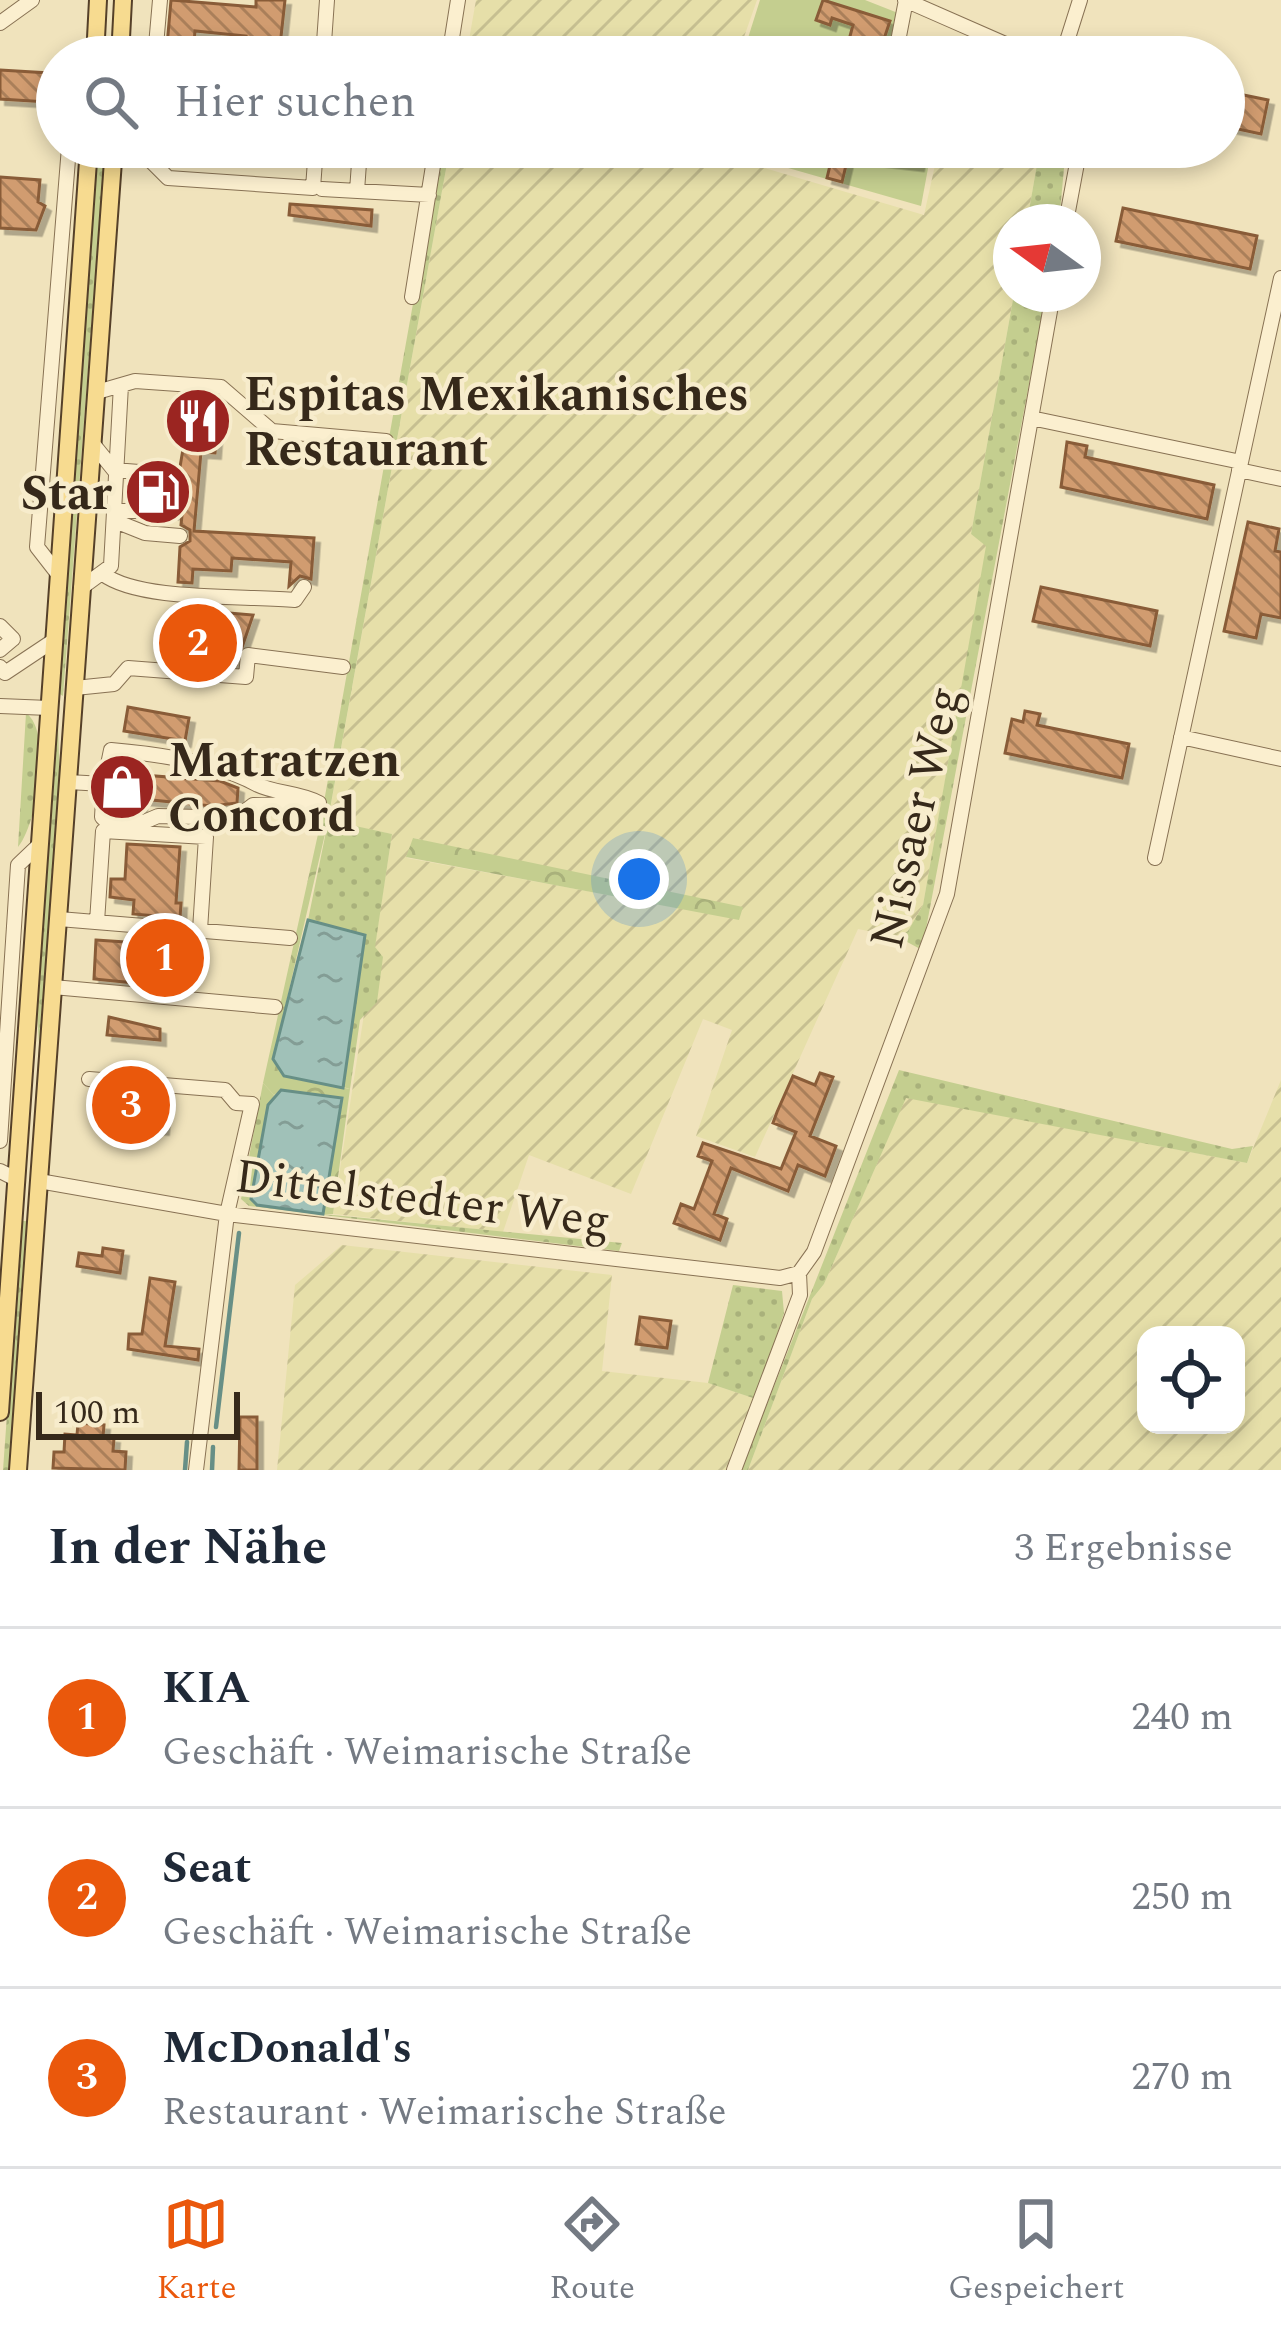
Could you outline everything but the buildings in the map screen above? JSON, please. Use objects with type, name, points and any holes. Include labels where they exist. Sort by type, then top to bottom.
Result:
[{"type":"main road","points":[[96,36],[98,0]]},
{"type":"main road","points":[[121,36],[123,0]]},
{"type":"main road","points":[[0,1412],[5,1178],[39,845],[87,168]]},
{"type":"main road","points":[[19,1470],[113,168]]},
{"type":"main road","points":[[49,708],[73,710]]},
{"type":"main road","points":[[5,1178],[39,1181]]},
{"type":"street","points":[[0,22],[32,0]]},
{"type":"street","points":[[157,36],[160,0]]},
{"type":"street","points":[[324,36],[327,0]]},
{"type":"street","points":[[452,36],[458,0]]},
{"type":"street","points":[[899,36],[906,0],[987,36]]},
{"type":"street","points":[[1069,36],[1080,0]]},
{"type":"street","points":[[58,574],[37,547],[67,168]]},
{"type":"street","points":[[158,168],[168,178],[429,195]]},
{"type":"street","points":[[317,168],[318,189]]},
{"type":"street","points":[[357,191],[359,168]]},
{"type":"street","points":[[412,297],[433,168]]},
{"type":"street","points":[[1069,204],[1076,168]]},
{"type":"street","points":[[1155,858],[1281,278]]},
{"type":"street","name":"Nissaer Weg","points":[[734,1470],[800,1295],[799,1274],[814,1252],[946,894],[1050,312]]},
{"type":"street","points":[[98,392],[135,381],[221,387],[272,431],[386,441]]},
{"type":"street","points":[[82,588],[111,566],[121,385]]},
{"type":"street","points":[[1031,418],[1281,479]]},
{"type":"street","points":[[93,444],[114,470],[139,472]]},
{"type":"street","points":[[115,516],[152,511]]},
{"type":"street","points":[[115,516],[145,533],[180,536]]},
{"type":"street","points":[[103,574],[115,583],[176,592],[295,600],[304,587]]},
{"type":"street","points":[[0,626],[13,639],[0,650]]},
{"type":"street","points":[[0,667],[5,673],[53,640]]},
{"type":"street","points":[[75,688],[114,684],[128,668],[246,677],[248,655],[343,667]]},
{"type":"street","points":[[0,706],[49,708]]},
{"type":"street","points":[[1181,737],[1281,759]]},
{"type":"street","points":[[111,750],[237,771],[259,785],[294,791],[319,803],[254,805],[236,818],[158,816],[144,822],[106,822],[101,817],[111,750]]},
{"type":"street","points":[[68,782],[104,784]]},
{"type":"street","points":[[254,805],[259,785]]},
{"type":"street","points":[[97,922],[103,831],[206,837],[200,930]]},
{"type":"street","points":[[59,919],[290,938]]},
{"type":"street","points":[[53,988],[275,1007]]},
{"type":"street","points":[[0,1141],[15,1046]]},
{"type":"street","points":[[89,1079],[225,1090],[244,1104],[196,1470]]},
{"type":"street","name":"Dittelstedter Weg","points":[[39,1181],[227,1214],[781,1278],[799,1274]]},
{"type":"shaded area","points":[[476,0],[757,0],[744,36],[470,36]]},
{"type":"shaded area","points":[[446,168],[765,168],[924,215],[934,168],[1036,168],[1030,204],[993,204],[993,312],[1011,312],[971,534],[987,545],[923,905],[908,931],[898,937],[858,929],[755,1157],[696,1136],[732,1030],[703,1019],[631,1194],[529,1155],[503,1232],[333,1214],[392,834],[328,821]],"holes":[[[414,838],[739,919],[407,858]]]},
{"type":"shaded area","points":[[1281,1080],[1281,1470],[748,1470],[812,1299],[824,1284],[906,1097],[1247,1163]]},
{"type":"shaded area","points":[[342,1245],[612,1275],[602,1371],[708,1383],[756,1399],[729,1470],[277,1470],[295,1285]]},
{"type":"green space","points":[[760,0],[865,0],[898,13],[894,36],[749,36]]},
{"type":"green space","points":[[96,168],[103,168],[63,696],[58,693]]},
{"type":"green space","points":[[437,168],[446,168],[328,820],[392,834],[375,947],[383,957],[377,1002],[360,1020],[350,1089],[343,1087],[365,935],[308,920],[328,822],[320,824]]},
{"type":"green space","points":[[788,168],[928,168],[921,206]]},
{"type":"green space","points":[[1036,168],[1064,168],[1061,204],[1030,204]]},
{"type":"green space","points":[[1011,312],[1043,312],[922,950],[898,937],[908,931],[923,905],[986,546],[971,534]]},
{"type":"green space","points":[[26,713],[39,739],[39,779],[31,819],[18,847]]},
{"type":"green space","points":[[58,723],[60,787],[33,1133],[39,1045],[36,997]]},
{"type":"green space","points":[[328,821],[273,1059],[284,1076],[350,1089],[333,1214],[323,1214],[342,1098],[281,1090],[274,1095],[263,1083],[320,825]]},
{"type":"green space","points":[[413,838],[743,907],[739,920],[406,857]]},
{"type":"green space","points":[[899,1070],[1232,1149],[1253,1146],[1247,1163],[906,1098],[824,1284],[812,1299],[748,1470],[741,1470]]},
{"type":"green space","points":[[263,1083],[274,1095],[251,1199],[323,1214],[622,1243],[619,1251],[249,1206],[241,1199]]},
{"type":"green space","points":[[21,1221],[27,1221],[27,1249],[11,1470],[3,1470]]},
{"type":"green space","points":[[733,1285],[782,1291],[784,1313],[756,1399],[708,1383]]},
{"type":"water","points":[[308,920],[365,935],[343,1088],[284,1076],[273,1059]]},
{"type":"water","points":[[281,1090],[342,1098],[323,1214],[257,1205],[251,1199],[268,1105]]},
{"type":"waterway","points":[[216,1427],[239,1233]]},
{"type":"waterway","points":[[185,1470],[187,1442]]},
{"type":"waterway","points":[[212,1470],[213,1447]]},
{"type":"tunnel","points":[[139,472],[155,474],[152,511]]},
{"type":"place","name":"Espitas Mexikanisches Restaurant","points":[[198,421]]},
{"type":"place","name":"Star","points":[[158,492]]},
{"type":"place","name":"Seat","points":[[198,643]]},
{"type":"place","name":"Matratzen Concord","points":[[122,787]]},
{"type":"place","name":"KIA","points":[[165,958]]},
{"type":"place","name":"McDonald's","points":[[131,1105]]}]
